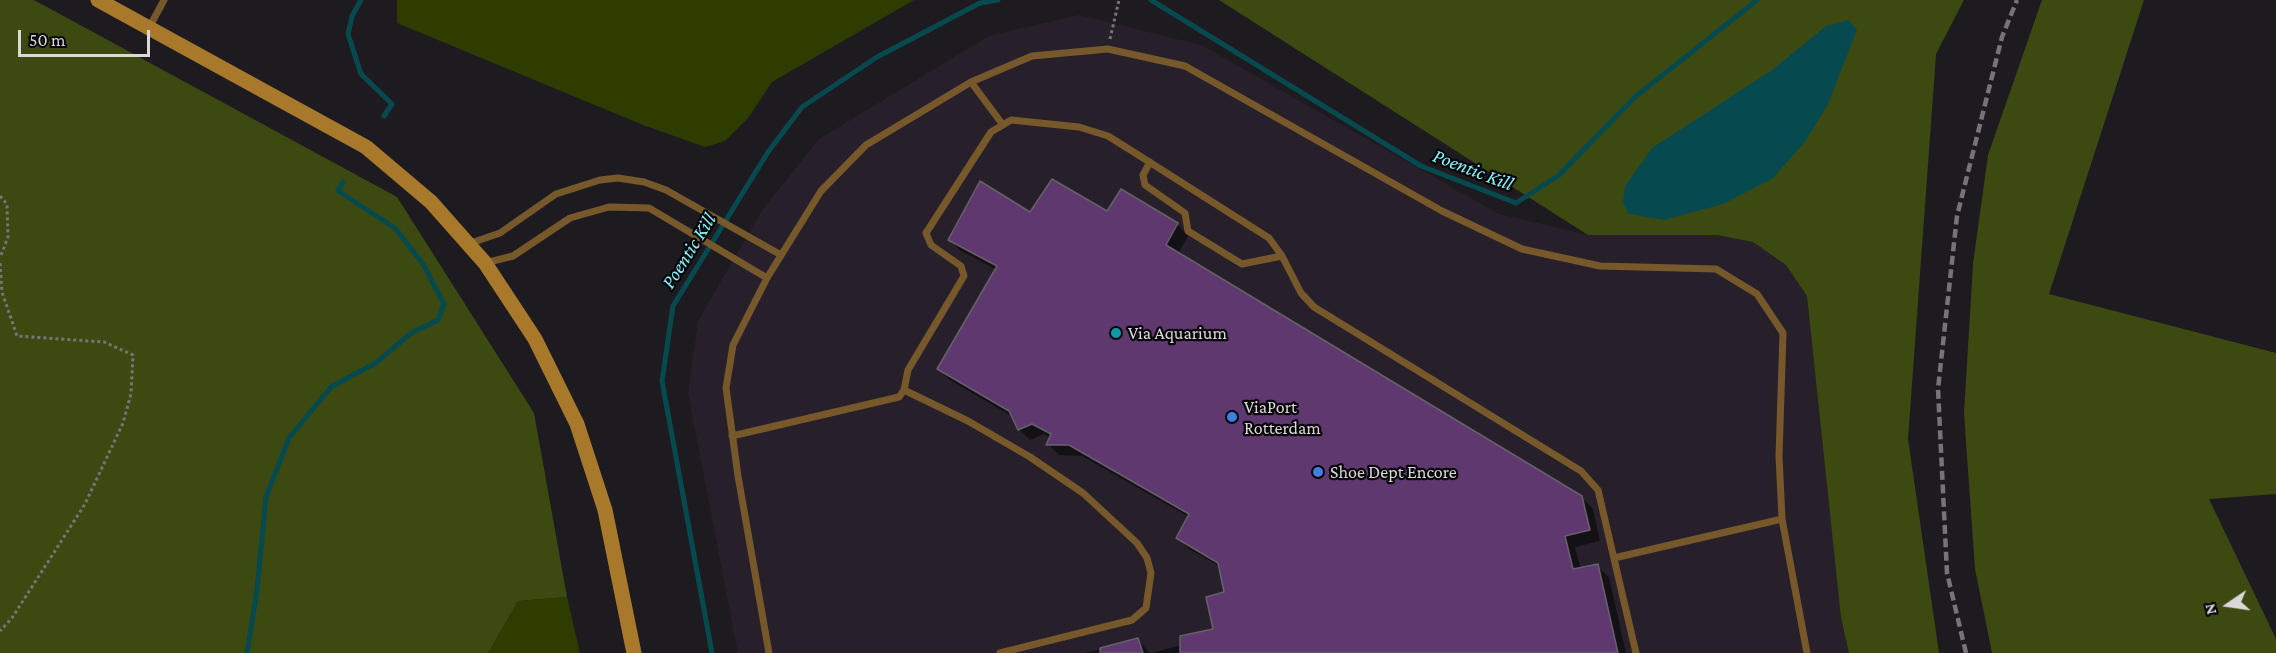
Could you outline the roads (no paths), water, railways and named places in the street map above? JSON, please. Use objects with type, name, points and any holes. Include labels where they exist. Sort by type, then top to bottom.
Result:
[{"type":"main road","points":[[98,0],[366,147],[431,202],[485,263],[535,339],[577,424],[604,510],[634,653]]},
{"type":"lane","points":[[149,28],[164,0]]},
{"type":"lane","points":[[769,653],[726,388],[733,345],[767,278],[821,191],[866,145],[971,82],[1032,56],[1108,49],[1185,66],[1442,211],[1522,249],[1600,266],[1716,269],[1757,294],[1783,333],[1779,456],[1782,519],[1807,653]]},
{"type":"lane","points":[[971,82],[1003,125]]},
{"type":"lane","points":[[732,436],[899,397],[904,390],[908,370],[964,276],[961,266],[931,245],[926,233],[991,132],[1011,120],[1079,126],[1108,136],[1269,238],[1282,256],[1301,292],[1314,307],[1581,471],[1598,490],[1636,653]]},
{"type":"lane","points":[[1150,162],[1143,175],[1145,185],[1185,213],[1188,231],[1242,264],[1282,256]]},
{"type":"lane","points":[[468,244],[500,233],[556,194],[600,180],[618,178],[644,182],[666,190],[781,255]]},
{"type":"lane","points":[[485,263],[513,256],[570,218],[609,207],[649,208],[767,278]]},
{"type":"lane","points":[[904,390],[968,421],[1030,457],[1083,494],[1137,543],[1147,558],[1152,573],[1146,608],[1132,620],[1000,653]]},
{"type":"lane","points":[[1614,558],[1782,519]]},
{"type":"water","points":[[1849,20],[1857,30],[1828,104],[1805,142],[1772,179],[1723,204],[1664,220],[1629,214],[1623,203],[1625,186],[1652,148],[1772,70],[1826,26]]},
{"type":"waterway","points":[[361,0],[352,16],[348,34],[361,74],[392,104],[384,116]]},
{"type":"waterway","name":"Poentic Kill","points":[[712,653],[662,381],[673,306],[768,152],[802,107],[877,57],[980,3],[998,0]]},
{"type":"waterway","name":"Poentic Kill","points":[[1151,0],[1421,166],[1516,203],[1558,176],[1635,97],[1757,0]]},
{"type":"waterway","points":[[247,653],[257,590],[266,497],[289,438],[331,387],[377,362],[411,333],[438,320],[444,304],[423,264],[395,228],[338,191],[343,182]]},
{"type":"railway","points":[[1966,653],[1947,573],[1938,389],[1957,216],[2002,37],[2017,0]]},
{"type":"place","name":"Via Aquarium","points":[[1116,333]]},
{"type":"place","name":"ViaPort Rotterdam","points":[[1232,417]]},
{"type":"place","name":"Shoe Dept Encore","points":[[1318,472]]}]
